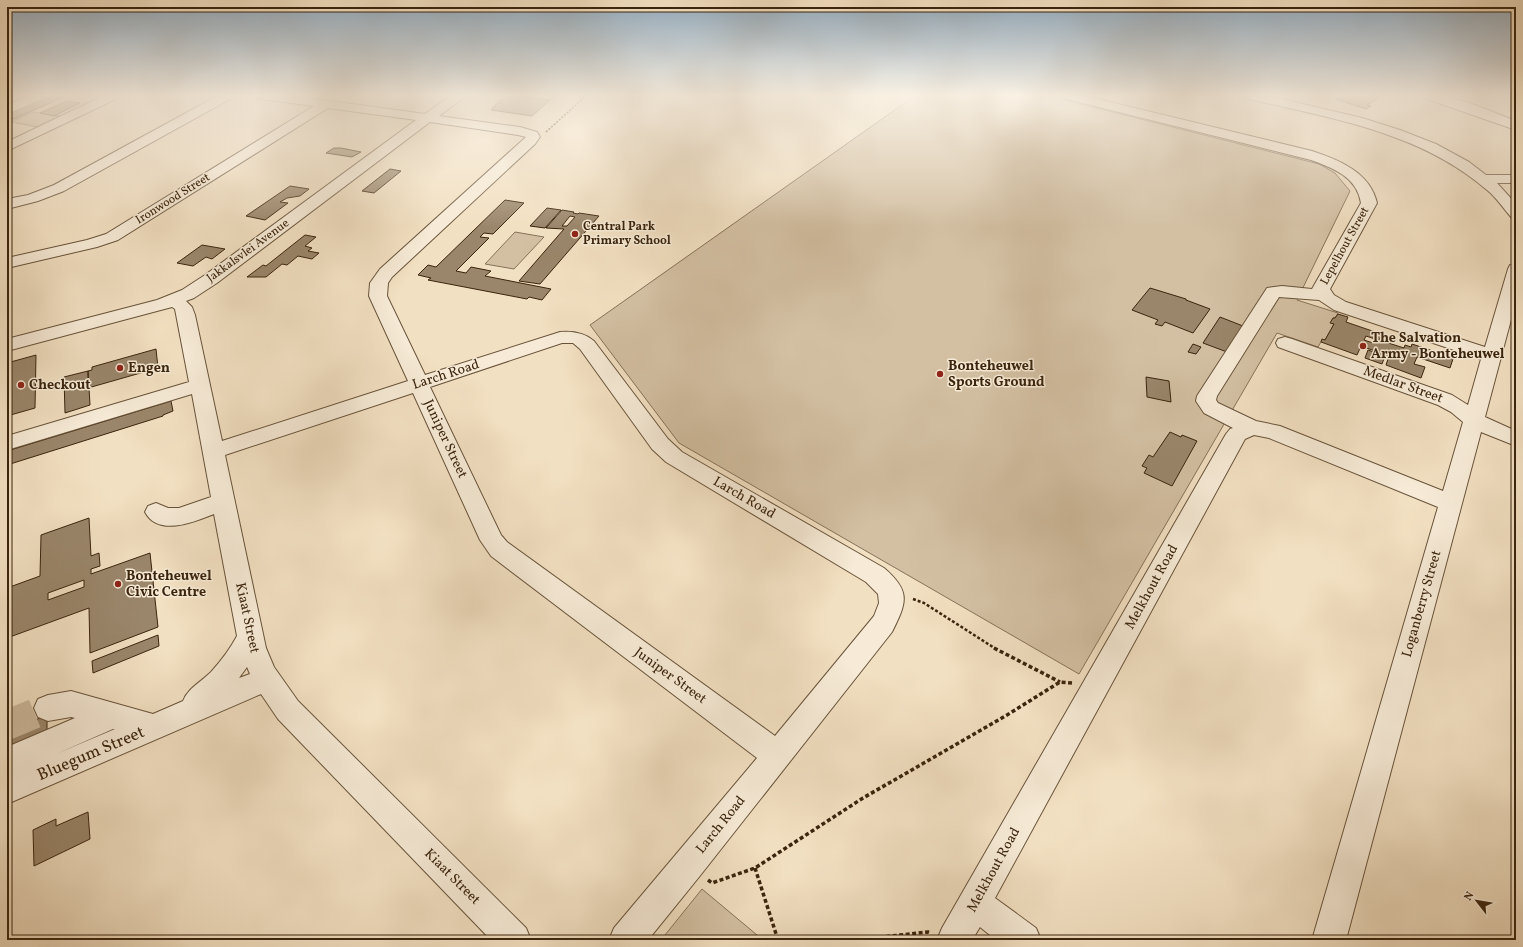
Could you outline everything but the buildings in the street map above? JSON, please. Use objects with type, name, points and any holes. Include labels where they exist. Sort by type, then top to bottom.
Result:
[{"type":"street","points":[[7,204],[42,195],[59,188],[148,139]]},
{"type":"street","name":"Ironwood Street","points":[[7,264],[91,244],[112,237],[269,139]]},
{"type":"street","name":"Jakkalsvlei Avenue","points":[[7,345],[155,307],[188,294],[211,279],[399,139]]},
{"type":"street","name":"Juniper Street","points":[[531,139],[391,267],[379,283],[378,296],[492,540],[499,549],[777,755]]},
{"type":"street","name":"Lepelhout Street","points":[[1248,139],[1307,154],[1344,169],[1365,189],[1369,198],[1368,203],[1322,286],[1321,289],[1324,296],[1340,306],[1492,356]]},
{"type":"street","points":[[1410,139],[1436,150],[1484,179],[1501,195],[1516,214]]},
{"type":"street","points":[[1484,179],[1516,179]]},
{"type":"street","name":"Loganberry Street","points":[[1329,940],[1516,269]]},
{"type":"street","points":[[1324,296],[1282,291],[1273,292],[1207,396],[1206,401],[1211,408],[1252,428],[1273,431],[1450,503]]},
{"type":"street","name":"Kiaat Street","points":[[175,300],[183,307],[186,315],[254,656],[265,680],[288,710],[514,940]]},
{"type":"street","name":"Larch Road","points":[[213,452],[560,338],[570,337],[579,339],[587,345],[660,444],[674,457],[875,575],[891,591],[892,606],[883,624],[688,866],[626,940]]},
{"type":"street","name":"Medlar Street","points":[[1285,343],[1445,400],[1458,407],[1474,420],[1516,439]]},
{"type":"street","points":[[7,443],[200,385]]},
{"type":"street","name":"Melkhout Road","points":[[945,938],[975,903],[1237,434],[1252,428]]},
{"type":"street","points":[[156,512],[159,516],[165,518],[177,518],[223,501]]},
{"type":"street","points":[[161,723],[219,684],[240,657],[250,637]]},
{"type":"street","name":"Bluegum Street","points":[[7,789],[265,680]]},
{"type":"street","name":"Bluegum Street","points":[[48,708],[71,704],[114,715],[161,723]]},
{"type":"street","name":"Bluegum Street","points":[[7,761],[114,715]]},
{"type":"street","points":[[975,903],[1024,940]]},
{"type":"path","points":[[891,591],[924,603],[987,644],[1060,682],[1073,684],[1092,695]]},
{"type":"path","points":[[688,866],[712,883],[755,868],[863,798],[1007,715],[1060,682]]},
{"type":"path","points":[[755,868],[778,940]]},
{"type":"path","points":[[854,940],[928,932],[945,938]]},
{"type":"shaded area","name":"Bonteheuwel Sports Ground","points":[[853,139],[1220,139],[1319,164],[1335,173],[1350,191],[1297,300],[1338,313],[1331,322],[1334,324],[1325,340],[1322,340],[1318,347],[1277,333],[1079,674],[679,443],[590,325]]},
{"type":"shaded area","points":[[515,232],[544,237],[514,269],[485,264]]},
{"type":"shaded area","points":[[702,889],[763,940],[661,940]]},
{"type":"tunnel","points":[[7,725],[48,708]]},
{"type":"place","name":"Central Park Primary School","points":[[575,234]]},
{"type":"place","name":"The Salvation Army - Bonteheuwel","points":[[1363,346]]},
{"type":"place","name":"Engen","points":[[120,368]]},
{"type":"place","name":"Bonteheuwel Sports Ground","points":[[940,374]]},
{"type":"place","name":"Checkout","points":[[21,385]]},
{"type":"place","name":"Bonteheuwel Civic Centre","points":[[118,584]]}]
